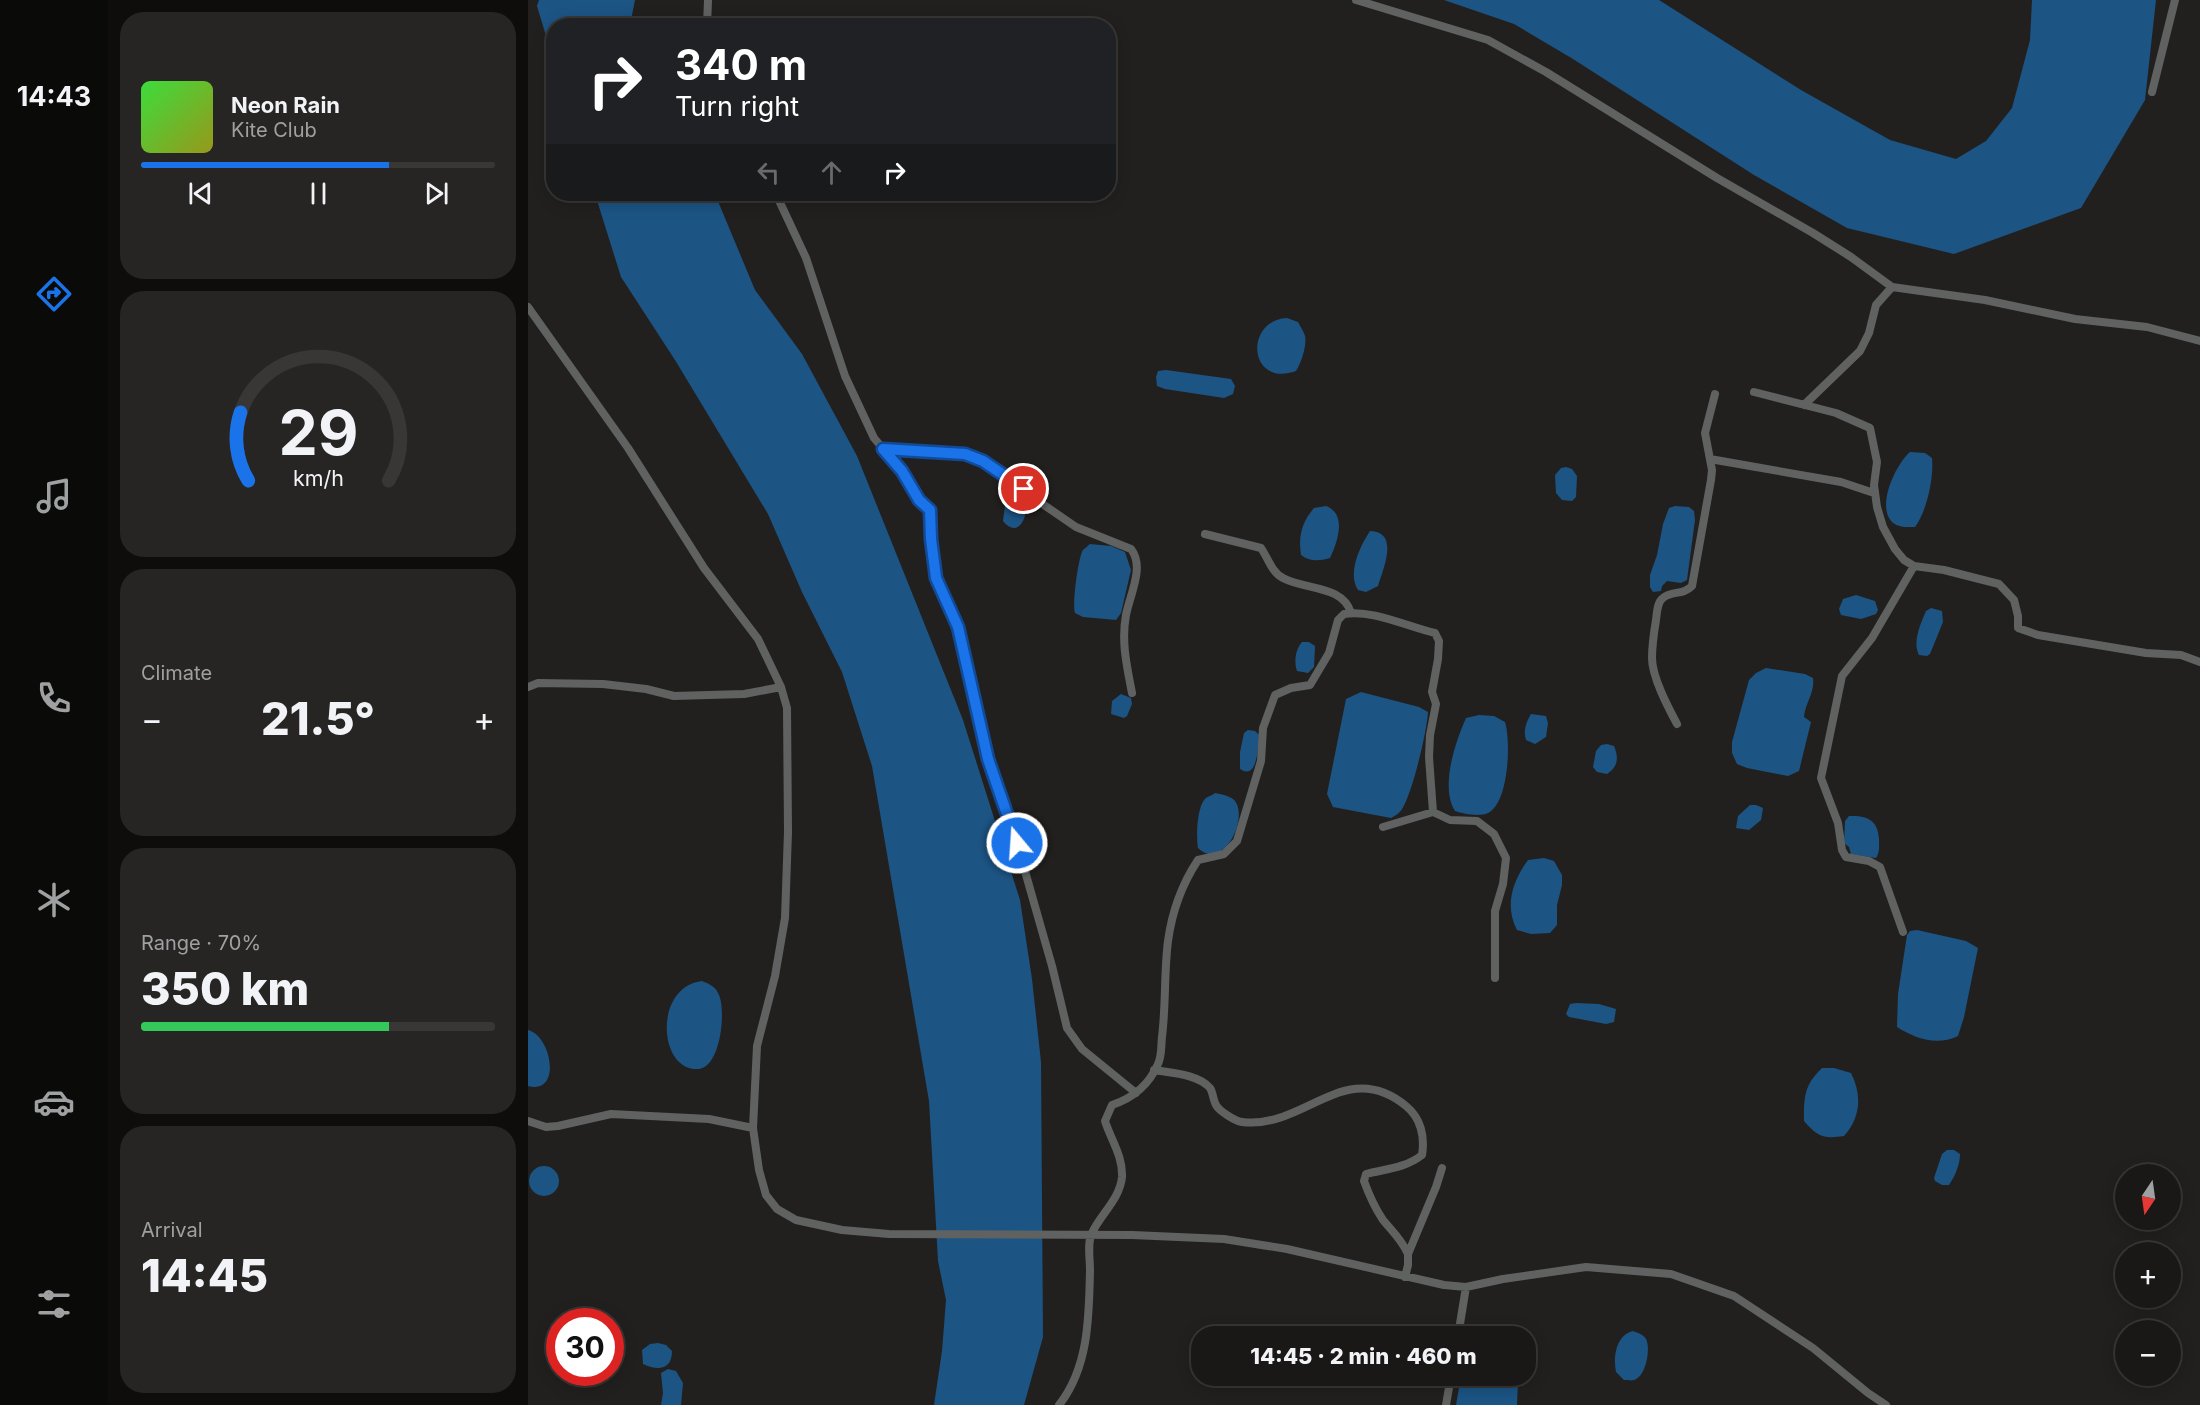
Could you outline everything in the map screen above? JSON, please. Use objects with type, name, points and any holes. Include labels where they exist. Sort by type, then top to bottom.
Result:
[{"type":"street","points":[[707,18],[708,0]]},
{"type":"street","points":[[1356,0],[1488,40],[1546,72],[1707,172],[1813,233],[1892,287],[1985,300],[2075,319],[2147,327],[2200,342]]},
{"type":"street","points":[[2152,92],[2175,0]]},
{"type":"street","points":[[779,201],[806,258],[845,376],[874,438],[902,471],[919,500],[930,510],[936,578],[958,627],[988,759],[1020,853],[1067,1028],[1082,1049],[1136,1093]]},
{"type":"street","points":[[1804,405],[1860,351],[1869,333],[1876,305],[1892,287]]},
{"type":"street","points":[[528,307],[628,448],[704,568],[758,639],[781,687],[787,708],[788,832],[785,918],[775,976],[757,1046],[753,1128],[759,1170],[766,1195],[777,1209],[796,1220],[842,1230],[889,1234],[1091,1234],[1224,1239],[1287,1249],[1444,1286],[1466,1287],[1503,1279],[1586,1267],[1671,1274],[1734,1296],[1813,1348],[1886,1405]]},
{"type":"street","points":[[1754,392],[1836,413],[1870,428],[1876,462],[1874,493],[1877,507],[1888,537],[1904,560],[1914,566],[1944,570],[1999,584],[2014,600],[2018,628],[2038,635],[2146,653],[2181,656],[2200,662]]},
{"type":"street","points":[[1677,724],[1663,698],[1652,660],[1656,622],[1659,602],[1662,598],[1687,591],[1692,585],[1711,480],[1705,433],[1715,394]]},
{"type":"street","points":[[883,449],[965,454],[974,457],[1076,527],[1131,549],[1137,556],[1137,571],[1126,614],[1124,641],[1132,693]]},
{"type":"street","points":[[1710,459],[1841,482],[1874,493]]},
{"type":"street","points":[[1205,534],[1261,548],[1273,569],[1282,578],[1334,593],[1348,603],[1351,613]]},
{"type":"street","points":[[1903,932],[1880,867],[1869,861],[1846,857],[1842,850],[1838,823],[1821,778],[1842,676],[1872,638],[1914,566]]},
{"type":"street","points":[[1059,1405],[1070,1392],[1084,1352],[1089,1313],[1091,1234],[1111,1203],[1122,1178],[1120,1161],[1105,1121],[1112,1105],[1128,1100],[1145,1085],[1159,1063],[1168,942],[1175,909],[1188,874],[1198,860],[1224,854],[1237,841],[1261,761],[1263,728],[1275,695],[1291,688],[1310,685],[1329,653],[1338,620],[1344,614],[1351,613],[1388,620],[1435,633],[1439,641],[1432,692],[1436,704],[1430,735],[1429,757],[1433,812]]},
{"type":"street","points":[[528,687],[538,683],[603,684],[646,689],[675,696],[744,694],[781,687]]},
{"type":"street","points":[[1383,827],[1433,812],[1450,820],[1477,821],[1494,834],[1506,858],[1503,884],[1496,910],[1495,978]]},
{"type":"street","points":[[1154,1070],[1190,1076],[1210,1088],[1216,1107],[1240,1122],[1256,1123],[1284,1117],[1348,1088],[1378,1090],[1397,1099],[1414,1112],[1422,1131],[1424,1144],[1422,1155],[1414,1162],[1403,1166],[1366,1174],[1364,1181],[1378,1213],[1396,1237],[1403,1242],[1408,1254],[1406,1277]]},
{"type":"street","points":[[528,1121],[546,1127],[558,1126],[611,1114],[691,1118],[753,1128]]},
{"type":"street","points":[[1408,1254],[1442,1168]]},
{"type":"street","points":[[1460,1326],[1466,1287]]},
{"type":"street","points":[[1446,1405],[1449,1386]]},
{"type":"water","points":[[539,0],[635,0],[631,18],[546,18],[546,36],[537,6]]},
{"type":"water","points":[[1444,0],[1659,0],[1801,90],[1890,140],[1956,159],[1986,141],[2012,108],[2030,40],[2032,0],[2156,0],[2145,100],[2081,208],[1954,254],[1847,228],[1754,175],[1514,24]]},
{"type":"water","points":[[597,201],[718,201],[755,290],[802,354],[857,456],[963,720],[1020,900],[1041,1062],[1043,1337],[1024,1405],[934,1405],[942,1351],[946,1300],[938,1261],[929,1101],[872,766],[842,672],[802,592],[768,514],[675,360],[621,277]]},
{"type":"water","points":[[1287,318],[1298,322],[1305,336],[1305,345],[1296,371],[1280,374],[1268,370],[1261,362],[1257,352],[1258,340],[1273,322]]},
{"type":"water","points":[[1166,370],[1231,379],[1235,386],[1233,394],[1224,398],[1157,386],[1158,371]]},
{"type":"water","points":[[1910,452],[1925,453],[1932,458],[1929,494],[1915,527],[1900,526],[1892,522],[1886,506],[1894,475]]},
{"type":"water","points":[[1561,468],[1572,469],[1577,476],[1576,497],[1572,501],[1562,500],[1556,493],[1555,475]]},
{"type":"water","points":[[1016,495],[1024,497],[1026,510],[1022,522],[1014,528],[1003,521],[1006,498]]},
{"type":"water","points":[[1326,506],[1333,510],[1339,521],[1336,544],[1330,558],[1311,560],[1301,555],[1302,530],[1314,508]]},
{"type":"water","points":[[1689,507],[1694,511],[1695,520],[1687,580],[1681,583],[1667,581],[1661,591],[1653,592],[1650,587],[1650,575],[1657,555],[1663,524],[1669,508]]},
{"type":"water","points":[[1370,531],[1379,533],[1385,538],[1387,552],[1378,586],[1366,592],[1358,590],[1354,568],[1362,544]]},
{"type":"water","points":[[1090,544],[1111,546],[1125,552],[1131,570],[1121,613],[1116,620],[1083,617],[1075,613],[1079,562],[1083,550]]},
{"type":"water","points":[[1856,595],[1875,601],[1878,610],[1876,614],[1861,619],[1841,615],[1839,609],[1843,599]]},
{"type":"water","points":[[1931,608],[1942,611],[1943,622],[1930,654],[1919,655],[1916,644],[1918,633],[1926,611]]},
{"type":"water","points":[[1302,642],[1309,642],[1315,646],[1314,667],[1308,673],[1297,671],[1296,667],[1295,660]]},
{"type":"water","points":[[1766,668],[1805,674],[1813,678],[1813,688],[1804,717],[1811,722],[1799,771],[1788,776],[1737,764],[1732,753],[1732,742],[1749,680]]},
{"type":"water","points":[[1361,692],[1419,707],[1428,712],[1422,748],[1410,790],[1401,810],[1391,818],[1333,807],[1327,794],[1346,699]]},
{"type":"water","points":[[1121,694],[1131,698],[1132,704],[1124,718],[1111,714],[1112,701]]},
{"type":"water","points":[[1531,714],[1546,716],[1548,723],[1546,737],[1535,744],[1526,740],[1525,737]]},
{"type":"water","points":[[1479,715],[1494,716],[1505,722],[1508,757],[1504,785],[1495,807],[1488,813],[1476,815],[1455,811],[1449,790],[1449,778],[1454,752],[1466,718]]},
{"type":"water","points":[[1248,730],[1255,731],[1259,735],[1256,761],[1250,770],[1246,771],[1240,769],[1240,752],[1244,733]]},
{"type":"water","points":[[1601,745],[1614,746],[1617,758],[1615,765],[1607,774],[1597,772],[1593,767],[1596,751]]},
{"type":"water","points":[[1215,793],[1233,799],[1238,806],[1239,816],[1237,828],[1225,847],[1217,853],[1208,854],[1198,848],[1198,822],[1203,802]]},
{"type":"water","points":[[1750,805],[1763,808],[1761,820],[1749,830],[1736,828],[1738,816]]},
{"type":"water","points":[[1849,816],[1861,816],[1874,823],[1879,839],[1879,851],[1876,858],[1851,854],[1849,847],[1844,843],[1845,821]]},
{"type":"water","points":[[1544,858],[1554,861],[1562,875],[1557,905],[1557,925],[1550,933],[1531,934],[1517,930],[1511,911],[1512,894],[1518,876],[1528,860]]},
{"type":"water","points":[[1917,930],[1966,941],[1978,948],[1964,1017],[1958,1036],[1950,1039],[1927,1040],[1897,1027],[1898,994],[1907,935],[1910,931]]},
{"type":"water","points":[[702,981],[712,986],[719,995],[722,1025],[717,1048],[712,1058],[706,1066],[699,1069],[685,1066],[675,1057],[669,1044],[667,1028],[669,1012],[675,998],[686,987]]},
{"type":"water","points":[[1570,1004],[1599,1004],[1616,1009],[1614,1022],[1606,1024],[1569,1017],[1566,1014]]},
{"type":"water","points":[[528,1030],[536,1034],[548,1053],[549,1074],[546,1082],[539,1086],[528,1086]]},
{"type":"water","points":[[1822,1068],[1834,1068],[1851,1073],[1855,1081],[1858,1098],[1857,1114],[1844,1136],[1821,1136],[1804,1121],[1804,1105],[1808,1086]]},
{"type":"water","points":[[1947,1150],[1954,1150],[1960,1154],[1960,1158],[1949,1185],[1942,1185],[1934,1178],[1942,1154]]},
{"type":"water","points":[[544,1166],[555,1170],[559,1181],[555,1192],[544,1196],[533,1192],[529,1181],[533,1170]]},
{"type":"water","points":[[1633,1331],[1646,1339],[1648,1349],[1646,1362],[1638,1378],[1624,1380],[1616,1372],[1617,1347],[1627,1333]]},
{"type":"water","points":[[650,1344],[666,1345],[672,1351],[670,1362],[659,1368],[643,1364],[642,1350]]},
{"type":"water","points":[[668,1369],[676,1371],[683,1383],[681,1405],[661,1405],[663,1393],[661,1373]]},
{"type":"water","points":[[1459,1386],[1518,1386],[1517,1405],[1456,1405]]},
{"type":"route","points":[[1017,843],[988,759],[958,627],[936,578],[930,510],[919,500],[902,471],[883,449],[965,454],[983,461],[1002,477],[1024,489]]}]
